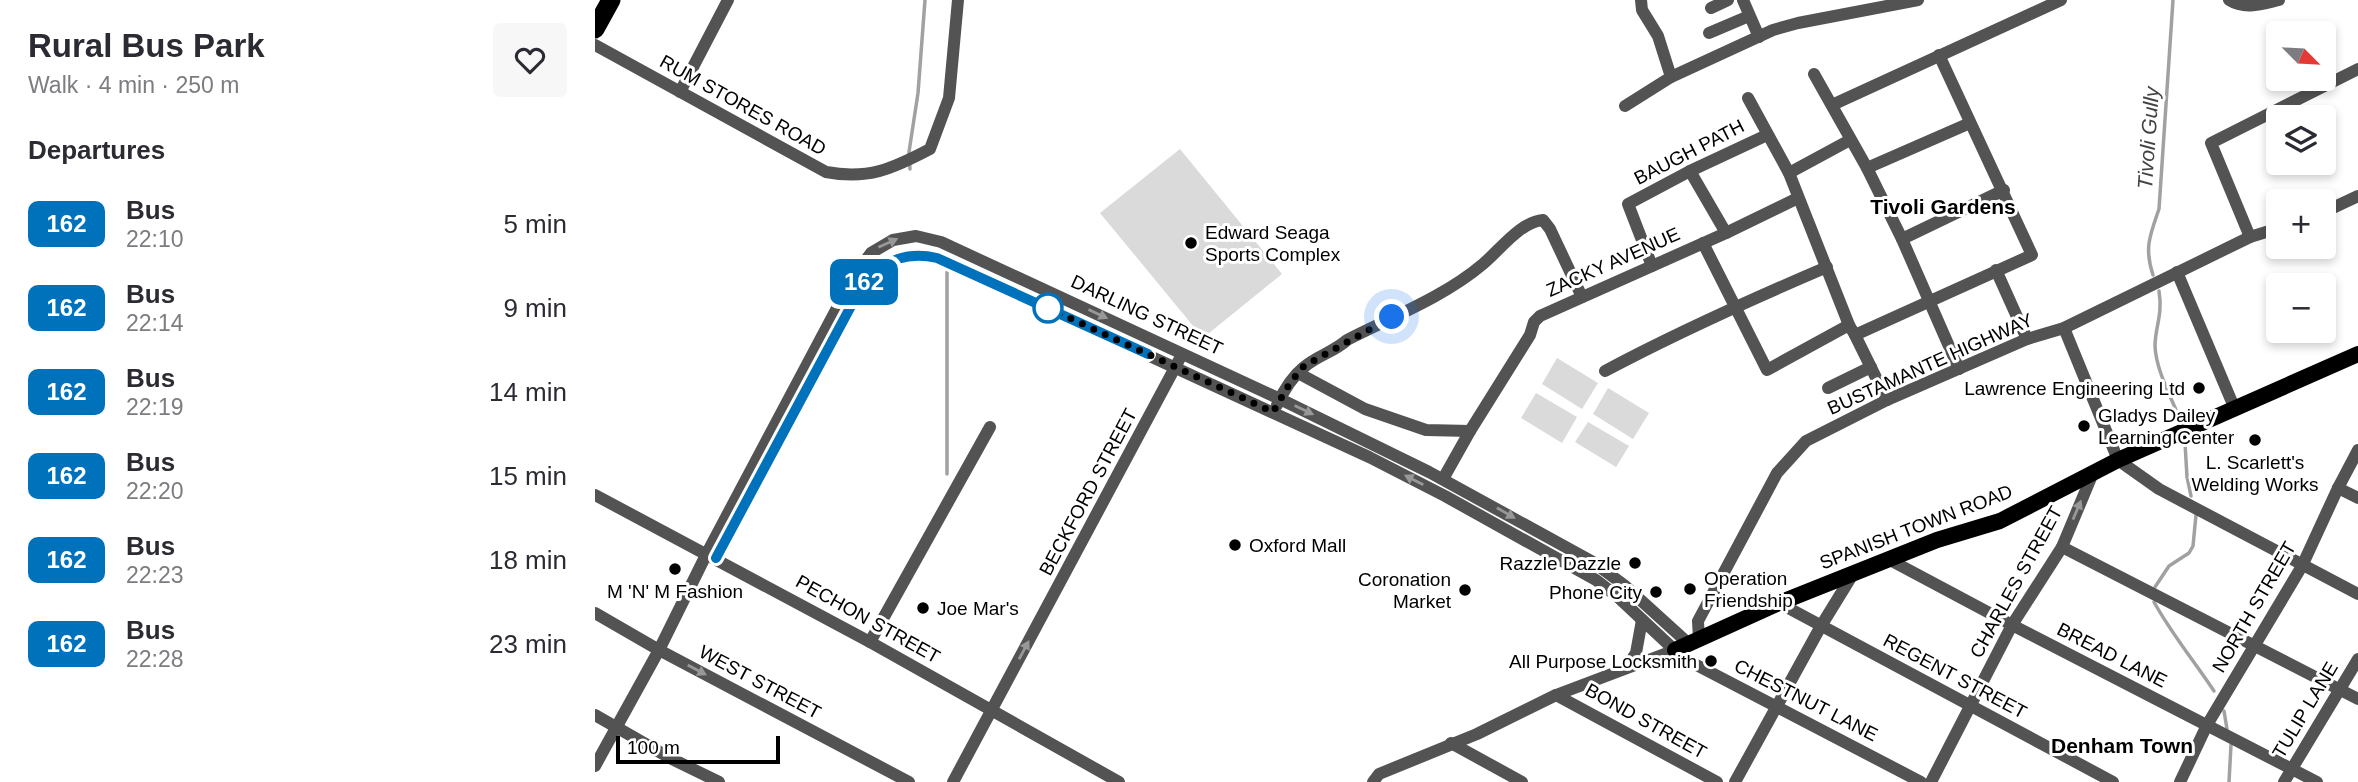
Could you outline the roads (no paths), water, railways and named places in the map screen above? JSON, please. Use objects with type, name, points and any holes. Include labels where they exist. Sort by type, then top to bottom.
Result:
[{"type":"highway","points":[[595,29],[611,0]]},
{"type":"main road","name":"SPANISH TOWN ROAD","points":[[1688,644],[1780,603],[1937,540],[2000,521],[2118,460],[2358,354]]},
{"type":"street","points":[[680,92],[728,0]]},
{"type":"street","name":"RUM STORES ROAD","points":[[595,45],[826,172],[850,176],[865,175],[930,149],[949,98],[958,0]]},
{"type":"street","points":[[1641,0],[1642,10],[1658,36],[1671,78]]},
{"type":"street","points":[[1711,8],[1728,0]]},
{"type":"street","points":[[1743,0],[1759,37]]},
{"type":"street","points":[[1625,106],[1671,78],[1773,30],[1918,0]]},
{"type":"street","points":[[1832,105],[2061,0]]},
{"type":"street","points":[[2229,0],[2252,6],[2279,0]]},
{"type":"street","points":[[1709,33],[1749,16]]},
{"type":"street","points":[[1703,243],[1767,370],[1852,330],[1929,303],[2032,255],[1939,55]]},
{"type":"street","points":[[2250,237],[2210,143],[2358,69]]},
{"type":"street","points":[[1814,74],[1867,168],[1902,239],[1959,369]]},
{"type":"street","points":[[1748,98],[1789,173],[1852,330],[1887,400]]},
{"type":"street","points":[[1867,168],[1970,123]]},
{"type":"street","name":"BAUGH PATH","points":[[1652,266],[1628,204],[1767,135]]},
{"type":"street","points":[[1789,173],[1850,140]]},
{"type":"street","points":[[1690,171],[1725,233]]},
{"type":"street","points":[[1902,239],[2004,190]]},
{"type":"street","points":[[2336,206],[2358,195]]},
{"type":"street","name":"ZACKY AVENUE","points":[[1443,479],[1529,335],[1534,322],[1541,316],[1798,198]]},
{"type":"street","points":[[1273,412],[1304,366],[1339,348],[1347,340],[1438,294],[1481,266],[1537,220],[1543,220],[1549,229],[1582,296]]},
{"type":"street","name":"BUSTAMANTE HIGHWAY","points":[[1688,644],[1777,473],[1806,440],[1887,400],[2027,339],[2064,328],[2176,272],[2266,232]]},
{"type":"street","name":"DARLING STREET","points":[[595,766],[712,556],[854,276],[871,253],[893,240],[916,236],[941,242],[995,265],[1443,479],[1593,562],[1624,585],[1688,644]]},
{"type":"street","name":"DARLING STREET","points":[[747,489],[865,280],[897,258],[925,255],[988,280],[1148,354],[1445,496],[1586,574],[1618,597],[1642,620],[1688,644]]},
{"type":"street","points":[[988,280],[995,265]]},
{"type":"street","points":[[1605,371],[1736,305],[1827,267]]},
{"type":"street","points":[[1996,270],[2027,339]]},
{"type":"street","points":[[2176,272],[2234,407]]},
{"type":"street","points":[[2064,328],[2118,460],[2159,489],[2358,594]]},
{"type":"street","name":"BECKFORD STREET","points":[[953,782],[1182,353]]},
{"type":"street","points":[[1828,388],[1871,367]]},
{"type":"street","points":[[1298,373],[1365,409],[1426,430],[1470,431]]},
{"type":"street","points":[[870,642],[990,427]]},
{"type":"street","name":"NORTH STREET","points":[[2180,782],[2207,725],[2302,566],[2337,488],[2358,450]]},
{"type":"street","name":"CHARLES STREET","points":[[1931,782],[2012,625],[2061,547],[2093,473]]},
{"type":"street","points":[[2337,488],[2358,498]]},
{"type":"street","name":"PECHON STREET","points":[[595,495],[870,642],[1119,782]]},
{"type":"street","points":[[2061,547],[2358,699]]},
{"type":"street","name":"BREAD LANE","points":[[1890,560],[2317,782]]},
{"type":"street","points":[[1735,782],[1821,626],[1853,575]]},
{"type":"street","name":"REGENT STREET","points":[[1780,603],[2113,782]]},
{"type":"street","name":"WEST STREET","points":[[595,613],[659,650],[909,782]]},
{"type":"street","points":[[1626,669],[1636,653],[1642,620]]},
{"type":"street","name":"SPANISH TOWN ROAD","points":[[1373,782],[1379,774],[1477,734],[1556,695],[1688,644]]},
{"type":"street","name":"CHESTNUT LANE","points":[[1688,644],[1683,658],[1921,782]]},
{"type":"street","name":"TULIP LANE","points":[[2284,782],[2358,659]]},
{"type":"street","name":"BOND STREET","points":[[1556,695],[1717,782]]},
{"type":"street","points":[[595,715],[670,758],[719,782]]},
{"type":"street","points":[[1451,743],[1522,782]]},
{"type":"waterway","points":[[910,169],[909,152],[918,93],[925,0]]},
{"type":"waterway","name":"Tivoli Gully","points":[[2153,275],[2149,249],[2159,209],[2173,0]]},
{"type":"waterway","points":[[947,272],[947,474]]},
{"type":"waterway","name":"Tivoli Gully","points":[[2159,291],[2156,355],[2161,375],[2180,420]]},
{"type":"waterway","name":"Tivoli Gully","points":[[2185,443],[2191,496]]},
{"type":"waterway","name":"Tivoli Gully","points":[[2155,587],[2169,566],[2189,553],[2193,546],[2196,515]]},
{"type":"waterway","name":"Tivoli Gully","points":[[2154,602],[2214,691]]},
{"type":"waterway","name":"Tivoli Gully","points":[[2224,711],[2227,729]]},
{"type":"waterway","name":"Tivoli Gully","points":[[2229,782],[2231,745]]},
{"type":"place","name":"Edward Seaga Sports Complex","points":[[1191,243]]},
{"type":"place","name":"Lawrence Engineering Ltd","points":[[2199,388]]},
{"type":"place","name":"Gladys Dailey Learning Center","points":[[2084,426]]},
{"type":"place","name":"L. Scarlett's Welding Works","points":[[2255,440]]},
{"type":"place","name":"Oxford Mall","points":[[1235,545]]},
{"type":"place","name":"Razzle Dazzle","points":[[1635,563]]},
{"type":"place","name":"M 'N' M Fashion","points":[[675,569]]},
{"type":"place","name":"Operation Friendship","points":[[1690,589]]},
{"type":"place","name":"Coronation Market","points":[[1465,590]]},
{"type":"place","name":"Phone City","points":[[1656,592]]},
{"type":"place","name":"Joe Mar's","points":[[923,608]]},
{"type":"place","name":"All Purpose Locksmith","points":[[1711,661]]},
{"type":"district","name":"Tivoli Gardens","points":[[1943,206]]},
{"type":"district","name":"Denham Town","points":[[2122,745]]}]
